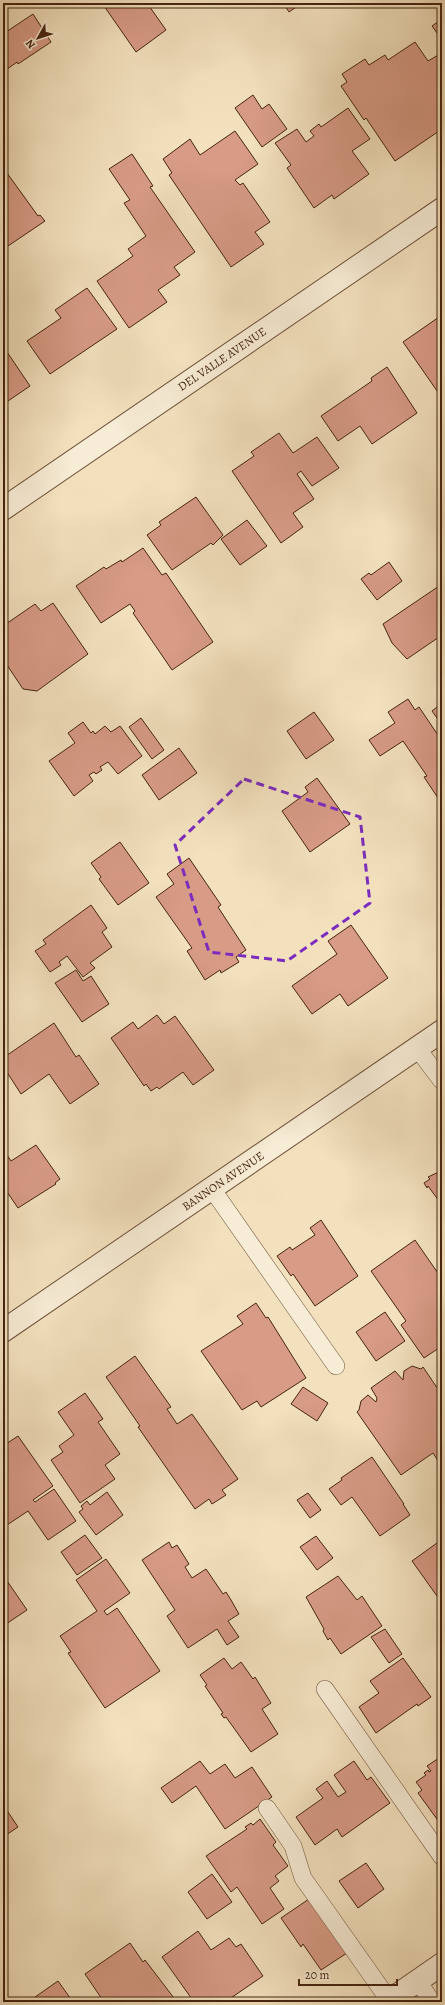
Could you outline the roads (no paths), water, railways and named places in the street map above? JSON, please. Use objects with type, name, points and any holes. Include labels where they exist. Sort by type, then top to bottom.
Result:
[{"type":"street","name":"DEL VALLE AVENUE","points":[[3,509],[442,209]]},
{"type":"street","name":"BANNON AVENUE","points":[[3,1331],[442,1031]]},
{"type":"street","points":[[388,2001],[442,1964]]},
{"type":"lane","points":[[417,1048],[442,1081]]},
{"type":"lane","points":[[212,1188],[336,1366]]},
{"type":"lane","points":[[325,1689],[442,1857]]},
{"type":"lane","points":[[267,1808],[293,1846],[303,1878],[388,2001]]},
{"type":"lane","points":[[418,1981],[432,2002]]}]
